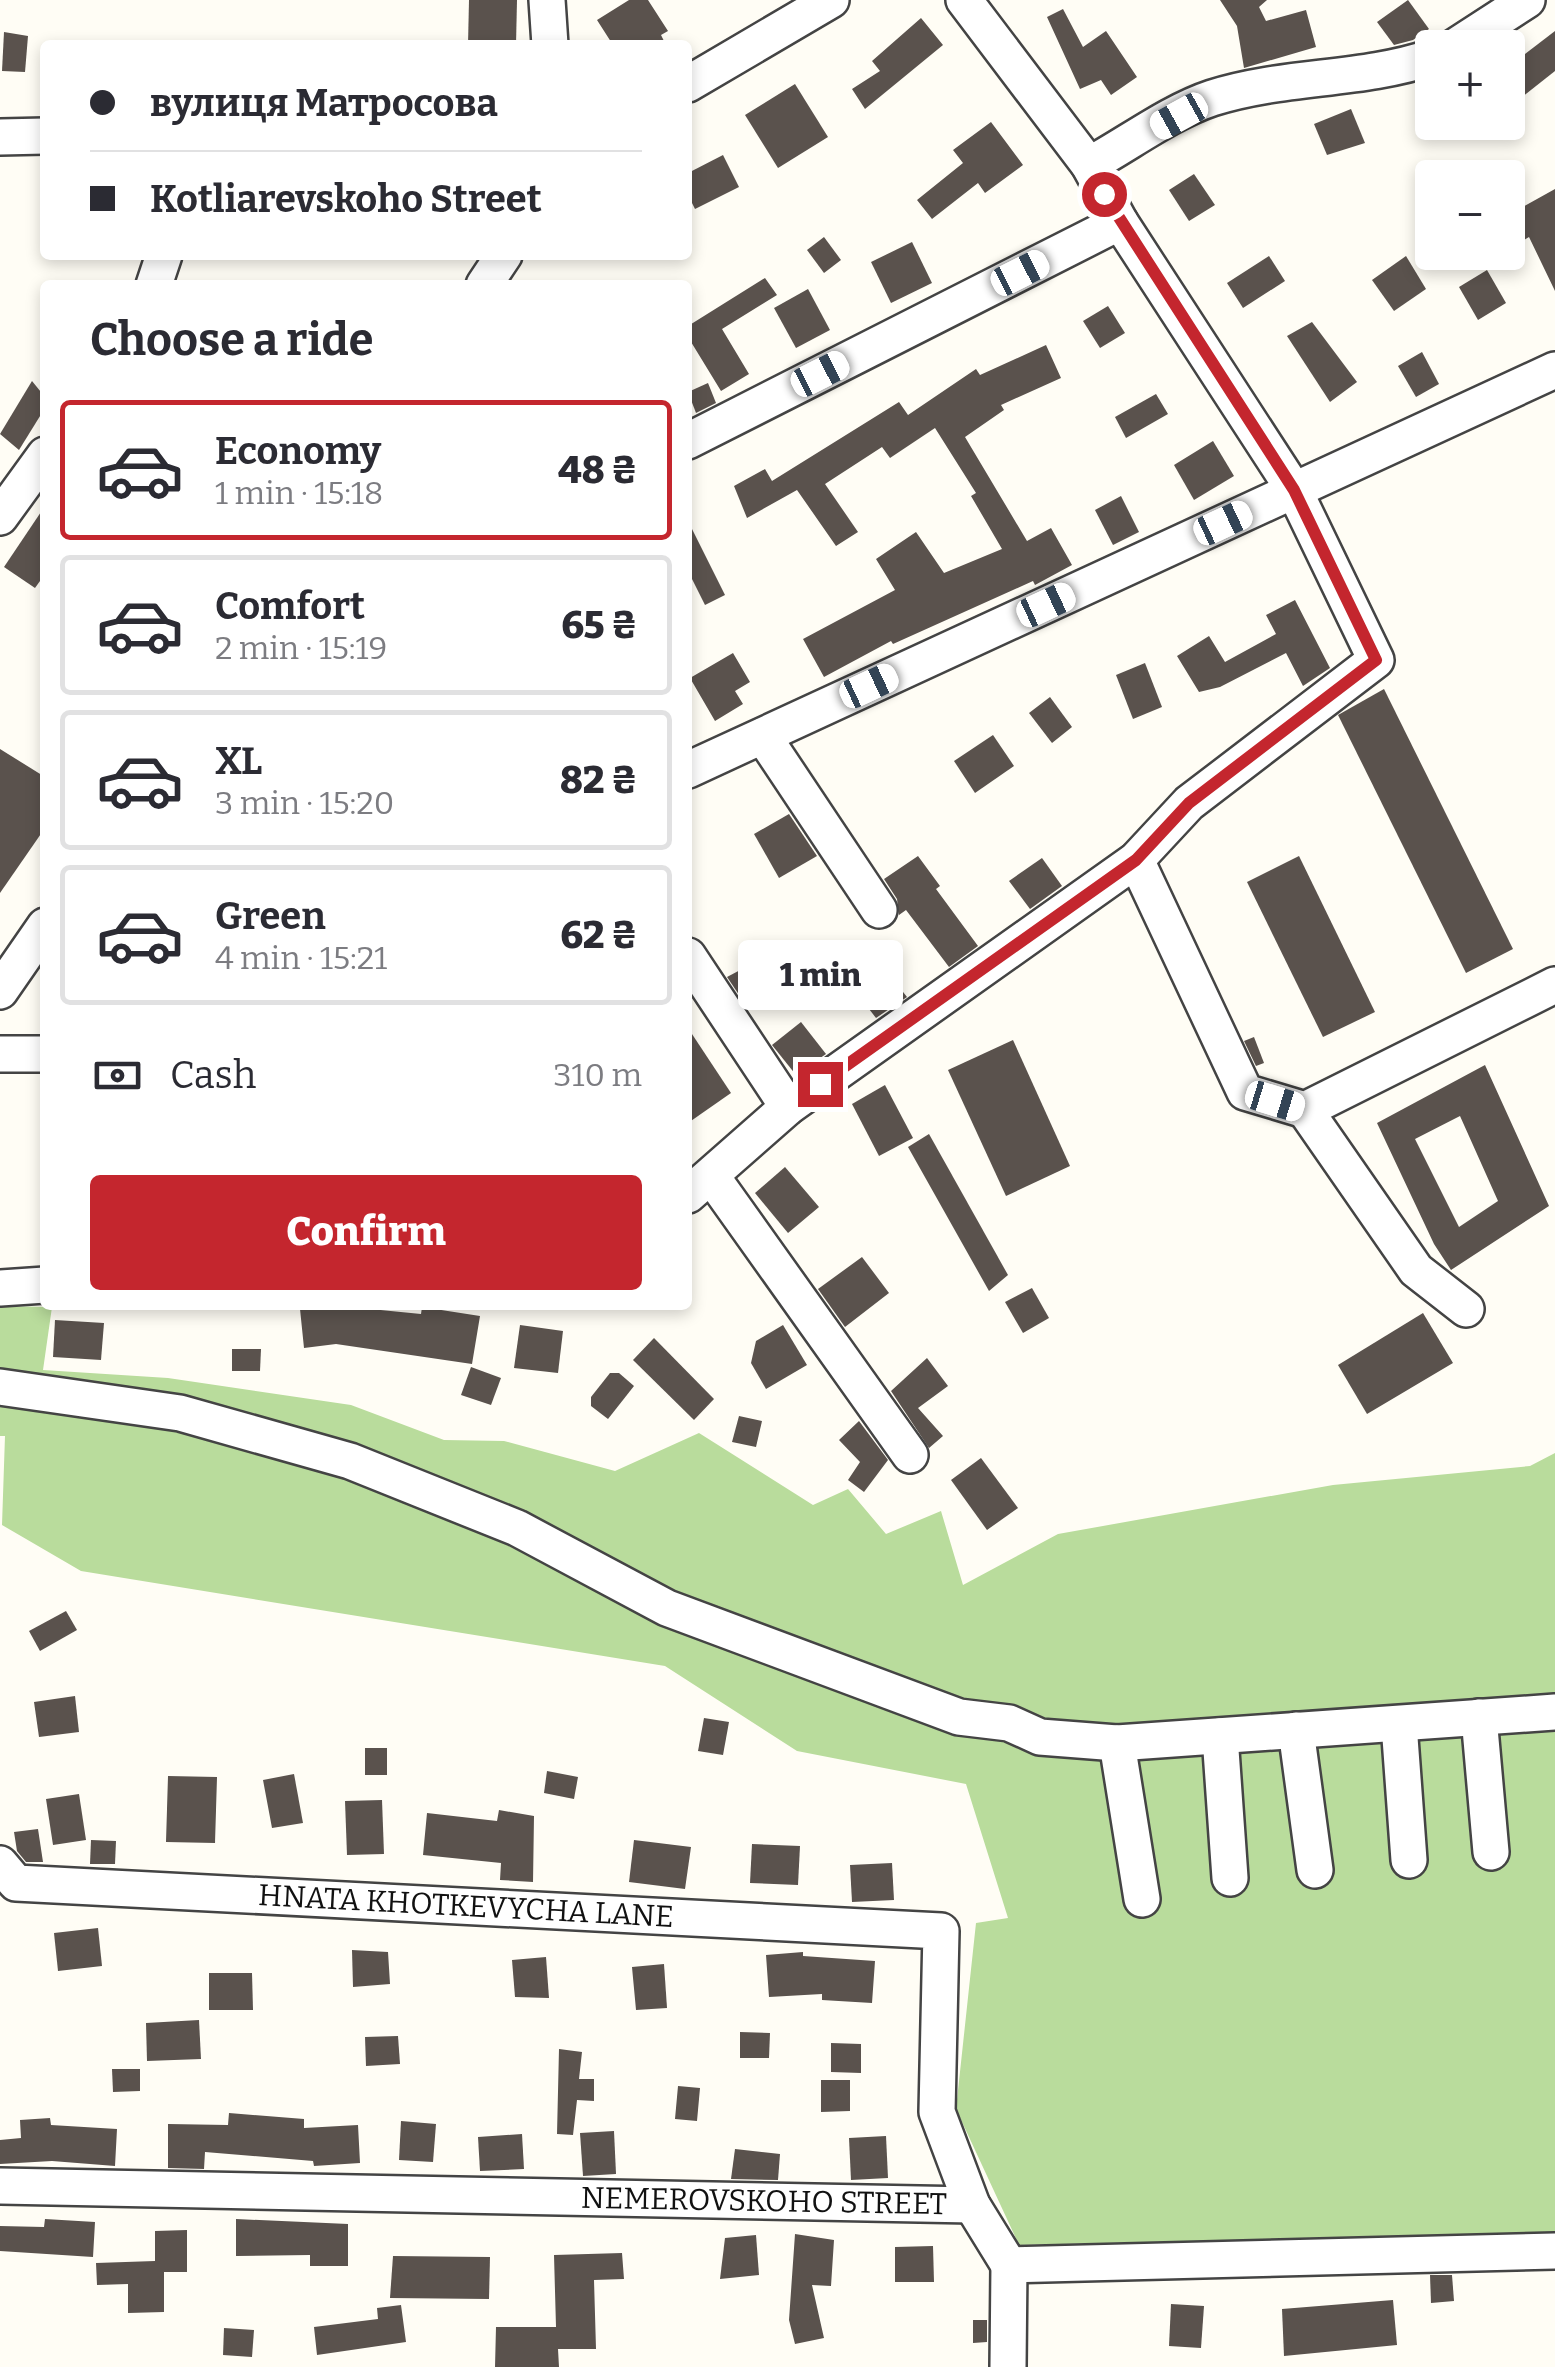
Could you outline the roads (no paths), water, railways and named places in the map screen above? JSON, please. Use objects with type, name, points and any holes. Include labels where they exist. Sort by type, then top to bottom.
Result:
[{"type":"street","points":[[548,0],[550,40]]},
{"type":"street","points":[[692,82],[830,0]]},
{"type":"street","points":[[910,1455],[700,1186],[788,1106],[1136,860],[1189,803],[1376,660],[1294,490],[1120,222],[1089,165],[964,0]]},
{"type":"street","points":[[1481,30],[1527,0]]},
{"type":"street","points":[[1089,165],[1209,99],[1315,76],[1415,63]]},
{"type":"street","points":[[0,137],[40,136]]},
{"type":"street","points":[[692,439],[1120,222]]},
{"type":"street","points":[[692,768],[1555,370]]},
{"type":"street","points":[[0,517],[40,462]]},
{"type":"street","points":[[763,736],[879,910]]},
{"type":"street","points":[[1136,860],[1244,1092],[1305,1110],[1416,1270],[1466,1309]]},
{"type":"street","points":[[0,991],[40,933]]},
{"type":"street","points":[[692,962],[788,1106]]},
{"type":"street","points":[[1305,1110],[1555,985]]},
{"type":"street","points":[[0,1054],[40,1054]]},
{"type":"street","points":[[0,1288],[40,1285]]},
{"type":"street","points":[[0,1387],[180,1413],[350,1461],[517,1528],[667,1608],[960,1717],[1008,1724],[1040,1736],[1117,1743],[1555,1712]]},
{"type":"street","points":[[1478,1717],[1491,1852]]},
{"type":"street","points":[[1398,1724],[1409,1860]]},
{"type":"street","points":[[1296,1730],[1315,1870]]},
{"type":"street","points":[[1220,1736],[1230,1878]]},
{"type":"street","points":[[1117,1743],[1142,1899]]},
{"type":"street","name":"HNATA KHOTKEVYCHA LANE","points":[[0,1864],[16,1883],[941,1931],[937,2112],[972,2205]]},
{"type":"street","name":"NEMEROVSKOHO STREET","points":[[0,2186],[972,2205],[1008,2265]]},
{"type":"street","points":[[1008,2367],[1008,2265],[1555,2252]]}]
